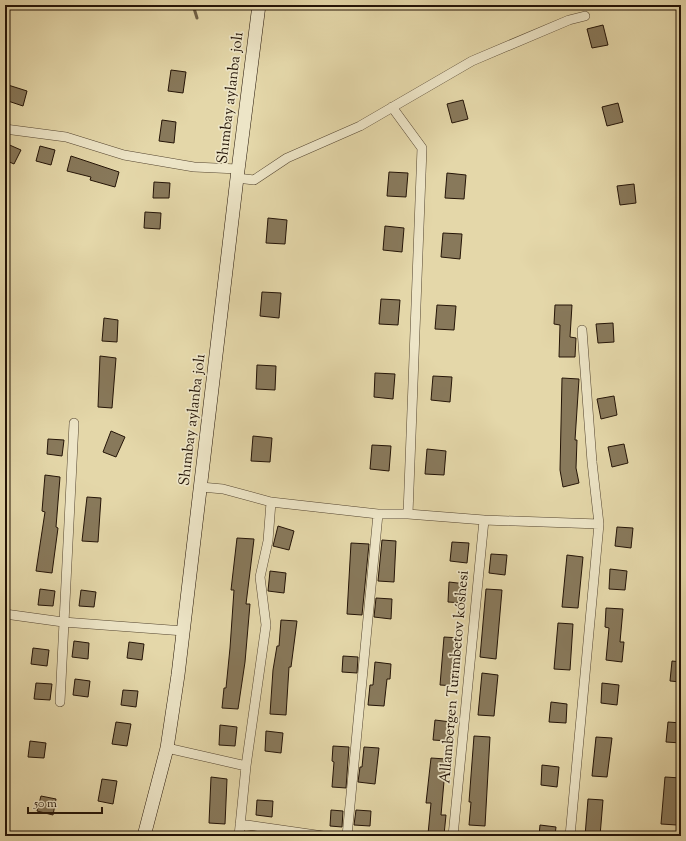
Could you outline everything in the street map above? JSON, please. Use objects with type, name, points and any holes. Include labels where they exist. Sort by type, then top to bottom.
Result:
[{"type":"main road","name":"Shımbay aylanba jolı","points":[[144,836],[167,748],[184,631],[238,174],[260,5]]},
{"type":"street","points":[[5,129],[66,137],[124,155],[238,174],[254,180],[287,158],[360,126],[472,61],[569,20],[585,16]]},
{"type":"street","points":[[392,107],[422,148],[408,514]]},
{"type":"street","points":[[570,836],[599,524],[592,462],[582,330]]},
{"type":"street","points":[[60,702],[74,423]]},
{"type":"street","points":[[201,487],[223,489],[271,502],[378,514],[408,514],[484,520],[599,524]]},
{"type":"street","points":[[239,836],[246,766],[266,625],[260,577],[268,541],[271,502]]},
{"type":"street","points":[[348,836],[378,514]]},
{"type":"street","name":"Allambergen Turımbetov kóshesi","points":[[453,836],[484,520]]},
{"type":"street","points":[[5,614],[63,622],[184,631]]},
{"type":"street","points":[[167,748],[246,766]]},
{"type":"street","points":[[240,824],[324,836]]},
{"type":"building","points":[[603,25],[608,45],[592,48],[587,29]]},
{"type":"building","points":[[171,70],[186,72],[183,93],[168,91]]},
{"type":"building","points":[[5,84],[27,91],[23,106],[5,100]]},
{"type":"building","points":[[463,100],[468,119],[452,123],[447,104]]},
{"type":"building","points":[[618,103],[623,122],[607,126],[602,107]]},
{"type":"building","points":[[162,120],[176,122],[174,143],[159,141]]},
{"type":"building","points":[[5,143],[21,150],[14,164],[5,160]]},
{"type":"building","points":[[40,146],[55,150],[51,165],[36,161]]},
{"type":"building","points":[[71,156],[119,172],[115,187],[90,180],[91,177],[67,171]]},
{"type":"building","points":[[389,172],[408,173],[406,197],[387,196]]},
{"type":"building","points":[[447,173],[466,175],[464,199],[445,198]]},
{"type":"building","points":[[154,182],[170,183],[169,198],[153,198]]},
{"type":"building","points":[[634,184],[636,203],[620,205],[617,186]]},
{"type":"building","points":[[145,212],[161,213],[160,229],[144,228]]},
{"type":"building","points":[[268,218],[287,220],[285,244],[266,243]]},
{"type":"building","points":[[385,226],[404,228],[402,252],[383,250]]},
{"type":"building","points":[[443,233],[462,234],[460,259],[441,257]]},
{"type":"building","points":[[262,292],[281,293],[279,318],[260,316]]},
{"type":"building","points":[[381,299],[400,300],[398,325],[379,324]]},
{"type":"building","points":[[437,305],[456,306],[454,330],[435,329]]},
{"type":"building","points":[[555,305],[572,305],[570,337],[576,338],[575,357],[559,357],[560,325],[554,324]]},
{"type":"building","points":[[104,318],[118,320],[117,342],[102,341]]},
{"type":"building","points":[[613,323],[614,342],[598,343],[596,324]]},
{"type":"building","points":[[100,356],[116,358],[112,408],[98,407]]},
{"type":"building","points":[[257,365],[276,366],[275,390],[256,389]]},
{"type":"building","points":[[375,373],[395,374],[393,399],[374,397]]},
{"type":"building","points":[[433,376],[452,377],[450,402],[431,400]]},
{"type":"building","points":[[562,378],[579,379],[575,440],[577,440],[576,468],[579,483],[563,487],[560,470]]},
{"type":"building","points":[[614,396],[617,415],[601,419],[597,399]]},
{"type":"building","points":[[111,431],[125,437],[116,457],[103,452]]},
{"type":"building","points":[[253,436],[272,438],[270,462],[251,461]]},
{"type":"building","points":[[48,439],[64,440],[62,456],[47,454]]},
{"type":"building","points":[[624,444],[628,463],[612,467],[608,447]]},
{"type":"building","points":[[372,445],[391,446],[389,471],[370,469]]},
{"type":"building","points":[[427,449],[446,451],[444,475],[425,474]]},
{"type":"building","points":[[45,475],[60,477],[56,527],[58,528],[52,573],[36,571],[45,512],[42,511]]},
{"type":"building","points":[[87,497],[101,498],[98,542],[82,541]]},
{"type":"building","points":[[278,526],[294,531],[289,550],[273,546]]},
{"type":"building","points":[[617,527],[633,528],[631,548],[615,546]]},
{"type":"building","points":[[237,538],[254,539],[246,604],[250,604],[245,662],[238,709],[222,708],[224,688],[226,688],[230,648],[234,590],[231,590]]},
{"type":"building","points":[[382,540],[396,541],[394,582],[378,581]]},
{"type":"building","points":[[452,542],[469,543],[467,563],[450,561]]},
{"type":"building","points":[[351,543],[369,544],[362,615],[347,614]]},
{"type":"building","points":[[491,554],[507,555],[505,575],[489,573]]},
{"type":"building","points":[[567,555],[583,557],[578,608],[562,607]]},
{"type":"building","points":[[610,569],[627,571],[625,590],[609,589]]},
{"type":"building","points":[[270,571],[286,573],[284,593],[268,591]]},
{"type":"building","points":[[449,582],[466,584],[464,603],[448,602]]},
{"type":"building","points":[[40,589],[55,591],[53,606],[38,605]]},
{"type":"building","points":[[486,589],[502,590],[496,659],[480,657]]},
{"type":"building","points":[[81,590],[96,592],[94,607],[79,606]]},
{"type":"building","points":[[376,598],[392,599],[391,619],[374,617]]},
{"type":"building","points":[[606,608],[623,609],[620,642],[624,642],[622,662],[606,660],[609,628],[605,627]]},
{"type":"building","points":[[281,620],[297,621],[291,667],[289,667],[286,715],[270,714],[273,670],[277,646],[279,646]]},
{"type":"building","points":[[558,623],[573,624],[570,670],[554,669]]},
{"type":"building","points":[[444,637],[460,638],[456,686],[440,685]]},
{"type":"building","points":[[74,641],[89,643],[88,659],[72,657]]},
{"type":"building","points":[[129,642],[144,644],[142,660],[127,658]]},
{"type":"building","points":[[33,648],[49,650],[47,666],[31,664]]},
{"type":"building","points":[[343,656],[358,657],[357,673],[342,672]]},
{"type":"building","points":[[672,661],[681,662],[681,682],[670,681]]},
{"type":"building","points":[[375,662],[391,664],[390,679],[387,679],[384,706],[368,705],[370,685],[373,685]]},
{"type":"building","points":[[482,673],[498,675],[494,716],[478,715]]},
{"type":"building","points":[[75,679],[90,681],[88,697],[73,695]]},
{"type":"building","points":[[36,683],[52,684],[50,700],[34,699]]},
{"type":"building","points":[[602,683],[619,685],[617,705],[601,703]]},
{"type":"building","points":[[123,690],[138,691],[136,707],[121,705]]},
{"type":"building","points":[[551,702],[567,704],[566,723],[549,722]]},
{"type":"building","points":[[435,720],[451,722],[449,741],[433,740]]},
{"type":"building","points":[[116,722],[131,724],[127,746],[112,744]]},
{"type":"building","points":[[668,722],[681,723],[681,743],[666,742]]},
{"type":"building","points":[[220,725],[237,727],[235,746],[219,745]]},
{"type":"building","points":[[266,731],[283,733],[281,753],[265,751]]},
{"type":"building","points":[[474,736],[490,737],[485,826],[469,825],[471,802],[469,802]]},
{"type":"building","points":[[596,737],[612,738],[607,777],[592,776]]},
{"type":"building","points":[[30,741],[46,743],[44,758],[28,757]]},
{"type":"building","points":[[333,746],[349,747],[346,788],[332,787],[334,762],[332,761]]},
{"type":"building","points":[[364,747],[379,748],[375,784],[358,782],[360,767],[362,767]]},
{"type":"building","points":[[431,758],[446,759],[441,815],[446,815],[444,835],[428,834],[431,803],[426,803]]},
{"type":"building","points":[[542,765],[559,767],[557,787],[541,785]]},
{"type":"building","points":[[211,777],[227,779],[225,824],[209,823]]},
{"type":"building","points":[[665,777],[681,778],[677,825],[661,824]]},
{"type":"building","points":[[102,779],[117,781],[113,804],[98,801]]},
{"type":"building","points":[[41,796],[56,799],[53,815],[37,811]]},
{"type":"building","points":[[588,799],[603,800],[600,836],[585,836]]},
{"type":"building","points":[[257,800],[273,801],[272,817],[256,815]]},
{"type":"building","points":[[331,810],[343,811],[342,827],[330,826]]},
{"type":"building","points":[[356,810],[371,811],[370,826],[354,825]]},
{"type":"building","points":[[540,825],[556,827],[555,836],[539,836]]},
{"type":"waterway","points":[[193,5],[197,18]]}]
